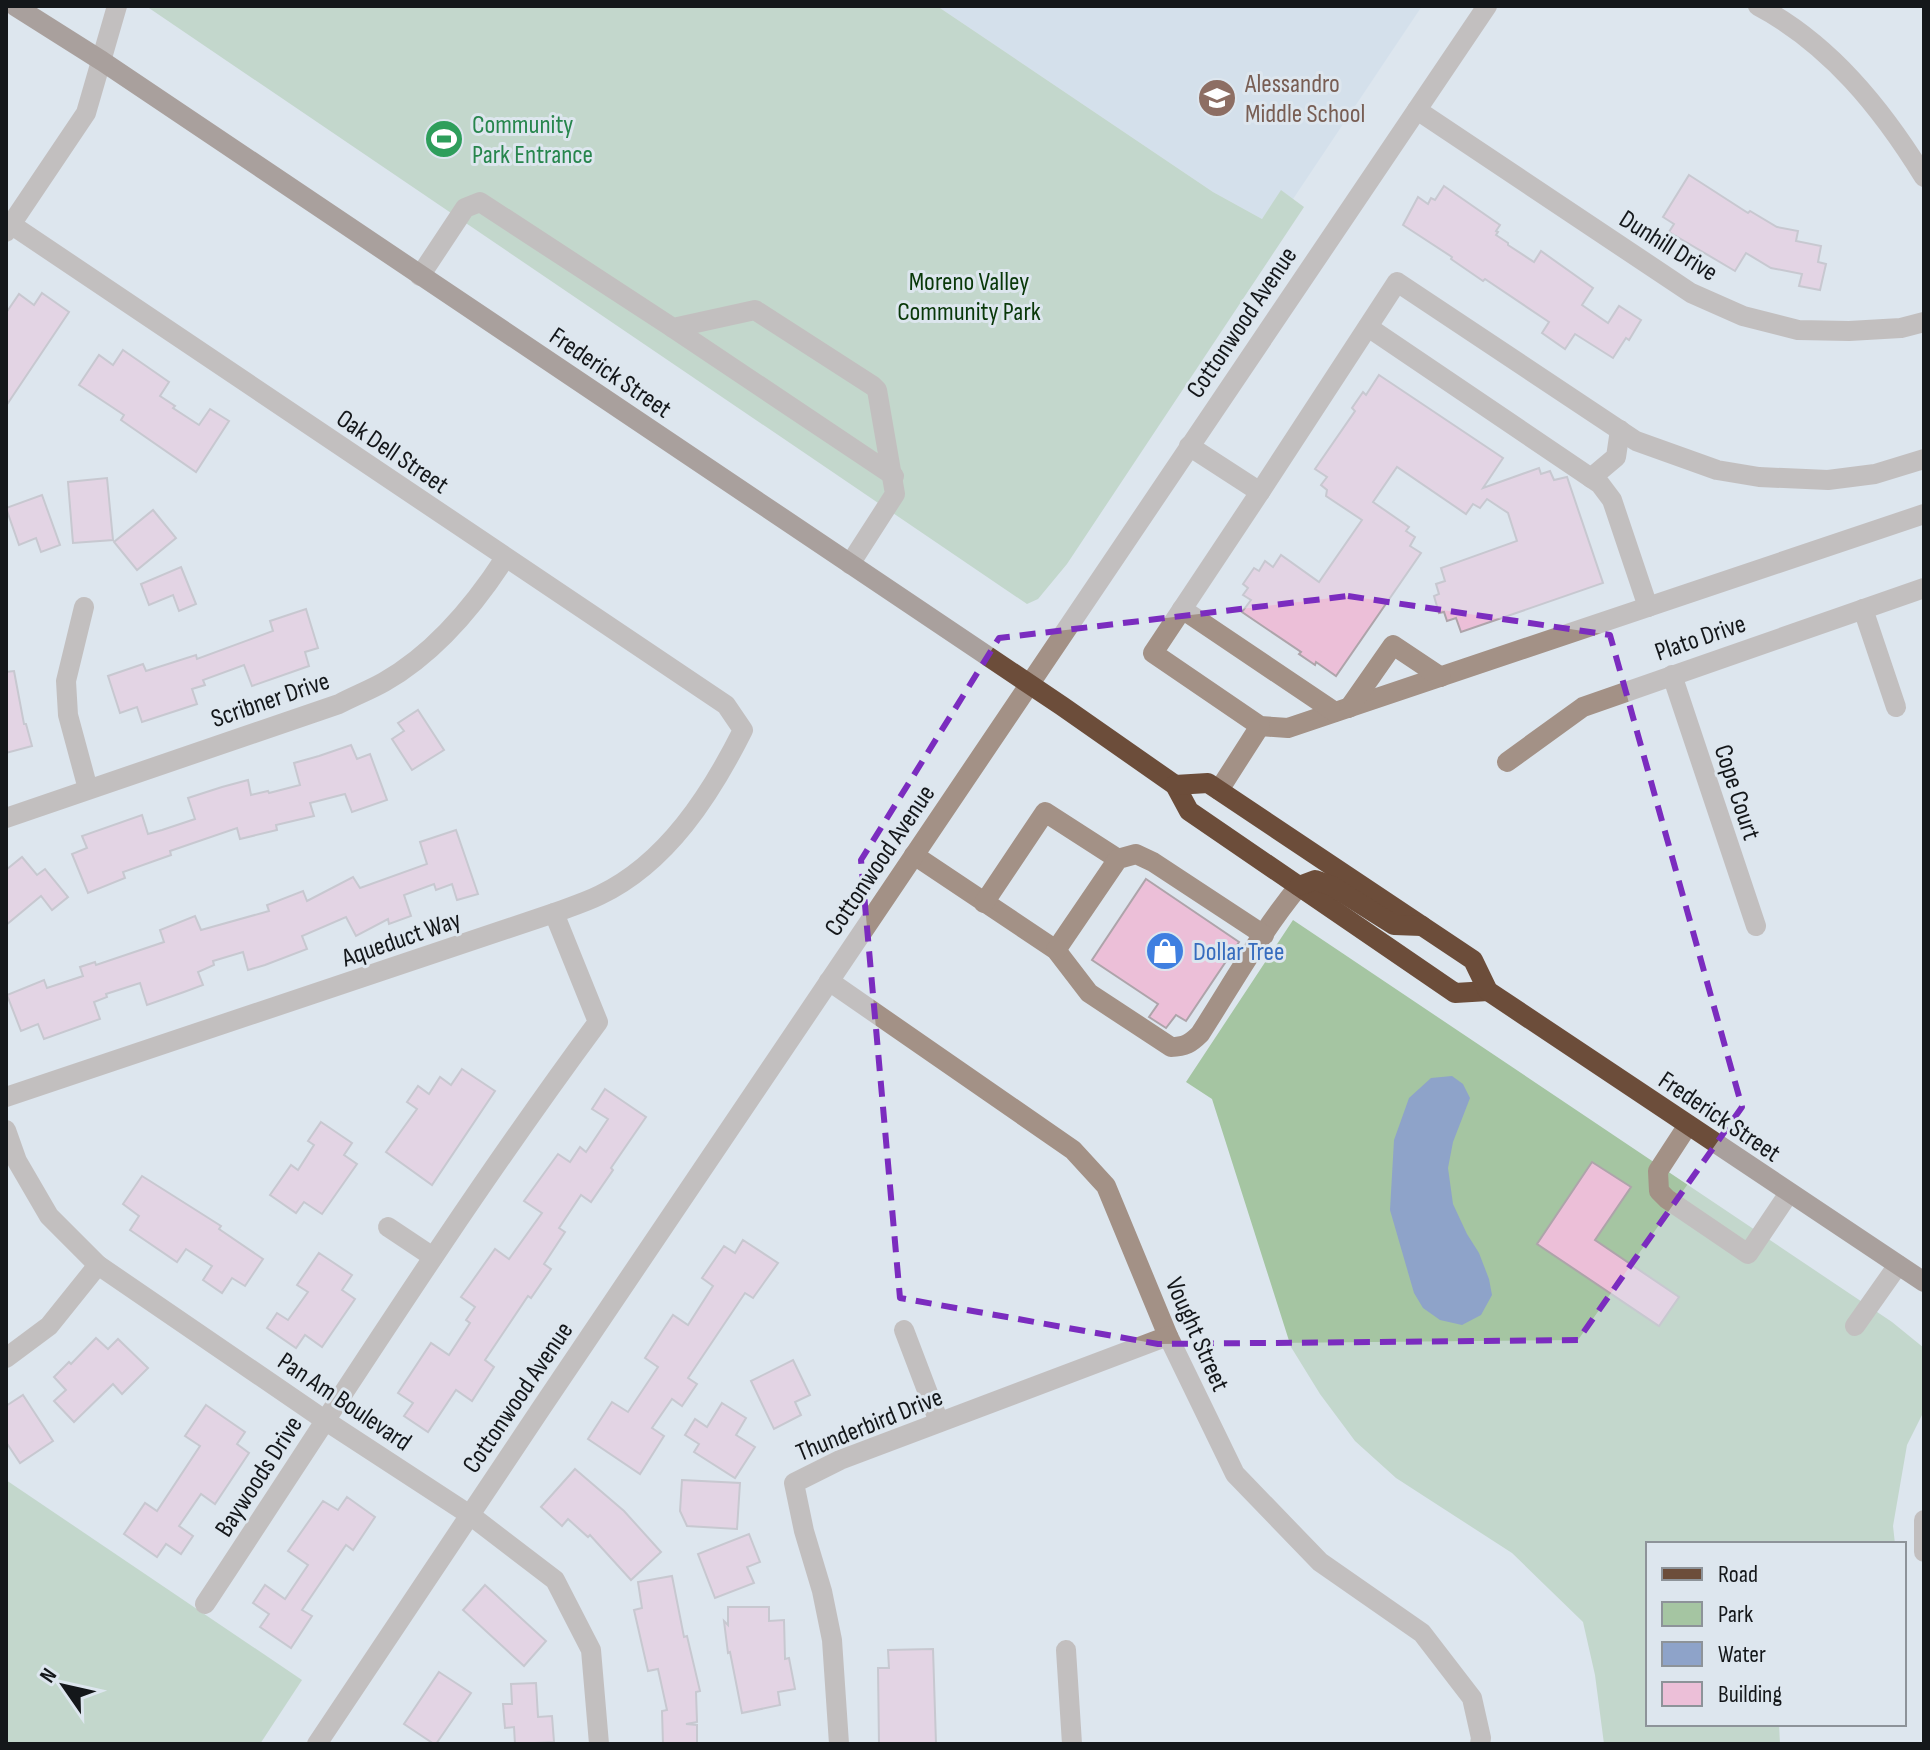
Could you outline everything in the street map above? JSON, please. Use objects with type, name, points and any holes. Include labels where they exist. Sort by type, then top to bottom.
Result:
[{"type":"main road","name":"Frederick Street","points":[[22,8],[1175,785],[1189,811],[1455,993],[1488,991]]},
{"type":"main road","name":"Frederick Street","points":[[1175,785],[1208,783],[1219,790],[1473,960],[1488,991],[1924,1282]]},
{"type":"main road","points":[[1299,886],[1315,880],[1332,886],[1394,925],[1422,926]]},
{"type":"street","points":[[7,226],[86,113],[117,6]]},
{"type":"street","name":"Cottonwood Avenue","points":[[317,1744],[1487,6]]},
{"type":"street","points":[[1758,6],[1815,44],[1858,85],[1924,177]]},
{"type":"street","name":"Dunhill Drive","points":[[1417,110],[1691,293],[1743,316],[1798,330],[1875,330],[1924,322]]},
{"type":"street","points":[[420,276],[465,208],[480,202],[894,476]]},
{"type":"street","name":"Oak Dell Street","points":[[7,226],[726,705],[743,730]]},
{"type":"street","points":[[1924,459],[1875,474],[1828,480],[1759,477],[1717,470],[1636,441],[1397,282],[1153,653],[1260,726],[1288,728],[1924,514]]},
{"type":"street","points":[[673,328],[755,310],[877,390],[895,494],[850,564]]},
{"type":"street","points":[[1368,327],[1600,484],[1612,500],[1648,607]]},
{"type":"street","points":[[1591,478],[1616,457],[1620,430]]},
{"type":"street","points":[[1189,446],[1260,492]]},
{"type":"street","name":"Scribner Drive","points":[[6,818],[339,704],[386,681],[460,619],[505,558]]},
{"type":"street","name":"Plato Drive","points":[[1507,762],[1583,707],[1924,588]]},
{"type":"street","points":[[84,607],[66,681],[68,715],[88,789]]},
{"type":"street","points":[[1182,609],[1342,710]]},
{"type":"street","points":[[1863,609],[1896,707]]},
{"type":"street","points":[[1342,710],[1393,645],[1441,677]]},
{"type":"street","name":"Cope Court","points":[[1672,675],[1756,926]]},
{"type":"street","points":[[1219,790],[1260,726]]},
{"type":"street","name":"Aqueduct Way","points":[[6,1097],[601,895],[656,856],[681,828],[723,770],[743,730]]},
{"type":"street","points":[[984,903],[1045,812],[1118,859]]},
{"type":"street","points":[[1056,950],[1118,859],[1136,854],[1264,935]]},
{"type":"street","points":[[914,855],[1056,950],[1089,993],[1171,1047],[1190,1044],[1200,1034],[1299,886]]},
{"type":"street","name":"Baywoods Drive","points":[[205,1604],[433,1257],[598,1022],[554,913]]},
{"type":"street","name":"Vought Street","points":[[829,981],[1073,1150],[1106,1186],[1168,1336],[1235,1474],[1320,1562],[1422,1633],[1472,1698],[1480,1744]]},
{"type":"street","points":[[1688,1125],[1658,1171],[1659,1191],[1748,1254],[1789,1193]]},
{"type":"street","name":"Pan Am Boulevard","points":[[6,1130],[17,1161],[49,1216],[98,1265],[470,1515],[555,1580],[591,1650],[599,1744]]},
{"type":"street","points":[[388,1227],[433,1257]]},
{"type":"street","points":[[6,1358],[49,1326],[98,1265]]},
{"type":"street","points":[[1855,1326],[1898,1265]]},
{"type":"street","points":[[904,1330],[939,1422]]},
{"type":"street","name":"Thunderbird Drive","points":[[839,1744],[832,1640],[794,1483],[840,1460],[1168,1336]]},
{"type":"street","points":[[1924,1520],[1924,1552]]},
{"type":"street","points":[[1066,1650],[1072,1744]]},
{"type":"highlighted area","points":[[1348,596],[1610,635],[1742,1107],[1578,1340],[1158,1344],[900,1298],[861,860],[999,638]]},
{"type":"shaded area","name":"Alessandro Middle School","points":[[937,6],[1422,6],[1293,199],[1281,191],[1262,219],[1213,192]]},
{"type":"green space","name":"Moreno Valley Community Park","points":[[146,6],[937,6],[1213,192],[1262,219],[1281,190],[1304,207],[1067,564],[1038,599],[1027,604]]},
{"type":"green space","points":[[1293,920],[1892,1322],[1924,1348],[1924,1411],[1907,1445],[1893,1526],[1895,1542],[1646,1542],[1646,1726],[1779,1726],[1780,1744],[1604,1744],[1595,1675],[1583,1622],[1512,1553],[1396,1478],[1355,1441],[1320,1394],[1291,1347],[1212,1099],[1186,1082]]},
{"type":"green space","points":[[6,1480],[302,1680],[260,1744],[6,1744]]},
{"type":"water","points":[[1452,1076],[1463,1084],[1470,1098],[1453,1142],[1448,1168],[1453,1204],[1479,1253],[1492,1295],[1481,1315],[1462,1325],[1440,1320],[1423,1308],[1414,1293],[1390,1210],[1394,1140],[1409,1098],[1431,1078]]},
{"type":"building","points":[[1689,175],[1748,213],[1750,211],[1777,227],[1798,231],[1796,241],[1821,246],[1818,262],[1826,264],[1820,290],[1799,286],[1802,274],[1771,268],[1746,253],[1735,271],[1669,232],[1674,224],[1663,217]]},
{"type":"building","points":[[1444,186],[1500,225],[1496,235],[1508,245],[1534,262],[1541,251],[1593,288],[1582,305],[1608,323],[1619,306],[1641,320],[1613,358],[1575,334],[1565,349],[1542,333],[1549,322],[1403,225],[1418,197],[1428,204],[1431,198],[1435,200]]},
{"type":"building","points":[[42,293],[69,312],[6,406],[6,313],[19,294],[34,305]]},
{"type":"building","points":[[123,350],[169,382],[160,396],[175,406],[173,408],[199,425],[210,409],[229,421],[196,472],[121,420],[124,415],[79,385],[99,355],[113,365]]},
{"type":"building","points":[[1379,375],[1503,458],[1483,488],[1539,468],[1541,474],[1550,471],[1554,480],[1567,477],[1603,583],[1461,632],[1456,618],[1447,621],[1444,612],[1439,613],[1434,596],[1439,594],[1436,584],[1445,581],[1441,568],[1517,541],[1508,513],[1487,499],[1480,508],[1473,504],[1466,514],[1397,467],[1373,502],[1409,527],[1406,531],[1415,537],[1410,546],[1421,553],[1336,676],[1316,662],[1315,665],[1242,612],[1251,600],[1243,595],[1248,588],[1243,584],[1254,568],[1259,571],[1265,561],[1273,567],[1281,555],[1319,582],[1362,520],[1326,496],[1327,490],[1321,485],[1327,477],[1315,469],[1355,411],[1352,408],[1363,392],[1366,395]]},
{"type":"building","points":[[107,478],[113,540],[73,543],[68,482]]},
{"type":"building","points":[[42,495],[60,545],[41,552],[36,538],[19,545],[6,508]]},
{"type":"building","points":[[153,510],[176,538],[137,570],[114,542]]},
{"type":"building","points":[[181,567],[196,604],[179,611],[173,595],[149,605],[141,584]]},
{"type":"building","points":[[306,609],[318,648],[305,652],[309,666],[252,686],[244,665],[203,680],[205,685],[192,689],[197,704],[142,722],[137,707],[120,713],[108,676],[143,664],[146,671],[196,655],[197,659],[273,631],[270,621]]},
{"type":"building","points":[[14,671],[24,724],[32,746],[6,753],[6,672]]},
{"type":"building","points":[[418,710],[444,750],[412,770],[392,739],[404,731],[398,723]]},
{"type":"building","points":[[351,745],[357,759],[370,754],[387,800],[352,812],[345,794],[310,803],[314,816],[276,825],[277,830],[240,839],[237,828],[170,851],[171,855],[123,872],[125,878],[88,893],[72,854],[87,848],[82,836],[142,815],[148,834],[195,819],[188,798],[248,780],[251,795],[300,785],[294,763]]},
{"type":"building","points":[[456,830],[478,894],[457,900],[452,884],[436,890],[434,884],[404,895],[411,916],[389,924],[388,919],[356,936],[346,917],[302,936],[307,949],[265,965],[248,970],[243,952],[213,961],[214,965],[198,972],[203,985],[184,992],[147,1005],[140,983],[106,994],[107,997],[94,1002],[100,1019],[44,1039],[38,1024],[21,1031],[7,995],[44,980],[47,988],[83,976],[80,967],[95,962],[96,965],[164,942],[160,930],[195,916],[201,930],[269,911],[267,905],[303,891],[307,901],[353,877],[360,888],[427,864],[420,842]]},
{"type":"building","points":[[22,857],[37,875],[45,869],[68,897],[52,910],[41,896],[6,925],[6,870]]},
{"type":"building","name":"Dollar Tree","points":[[1146,879],[1239,942],[1186,1021],[1176,1015],[1166,1028],[1149,1017],[1158,1004],[1092,960]]},
{"type":"building","points":[[462,1069],[495,1091],[432,1185],[386,1152],[417,1109],[407,1102],[418,1086],[429,1094],[440,1077],[451,1085]]},
{"type":"building","points":[[605,1089],[646,1117],[591,1202],[581,1195],[559,1228],[565,1232],[544,1264],[551,1269],[531,1298],[528,1296],[485,1360],[494,1367],[472,1401],[456,1390],[428,1432],[404,1416],[413,1403],[398,1393],[431,1343],[449,1355],[470,1323],[466,1320],[475,1307],[461,1297],[495,1249],[509,1259],[542,1213],[524,1201],[558,1154],[570,1162],[580,1147],[586,1152],[608,1119],[592,1109]]},
{"type":"building","points":[[321,1122],[352,1143],[344,1155],[357,1164],[322,1214],[304,1202],[296,1213],[270,1195],[291,1165],[298,1170],[314,1145],[308,1141]]},
{"type":"building","points":[[1592,1162],[1631,1187],[1595,1240],[1679,1297],[1659,1326],[1537,1244]]},
{"type":"building","points":[[142,1176],[221,1226],[219,1229],[263,1259],[245,1286],[232,1278],[222,1293],[203,1280],[212,1266],[186,1249],[177,1262],[130,1230],[139,1216],[123,1204]]},
{"type":"building","points":[[743,1240],[778,1263],[753,1298],[745,1293],[688,1378],[697,1384],[682,1406],[672,1399],[652,1428],[664,1436],[640,1474],[588,1439],[612,1402],[628,1412],[658,1367],[645,1358],[673,1315],[688,1325],[713,1286],[702,1278],[724,1246],[735,1253]]},
{"type":"building","points":[[319,1253],[352,1275],[342,1290],[355,1299],[322,1347],[305,1335],[296,1348],[267,1328],[277,1313],[288,1320],[308,1292],[297,1285]]},
{"type":"building","points":[[96,1338],[108,1349],[118,1339],[148,1368],[122,1394],[113,1384],[74,1422],[54,1401],[66,1390],[54,1377]]},
{"type":"building","points":[[793,1360],[810,1395],[795,1402],[801,1415],[774,1429],[751,1381]]},
{"type":"building","points":[[23,1395],[53,1441],[20,1463],[6,1442],[6,1406]]},
{"type":"building","points":[[722,1403],[746,1418],[736,1435],[755,1447],[735,1478],[694,1452],[699,1444],[685,1435],[695,1419],[707,1427]]},
{"type":"building","points":[[206,1405],[245,1432],[237,1444],[249,1453],[215,1504],[201,1494],[179,1526],[193,1536],[181,1554],[166,1544],[157,1557],[124,1534],[145,1503],[157,1511],[200,1446],[185,1436]]},
{"type":"building","points":[[575,1469],[624,1511],[661,1552],[631,1580],[590,1535],[588,1537],[568,1519],[562,1526],[541,1507]]},
{"type":"building","points":[[682,1480],[740,1483],[737,1529],[687,1526],[680,1511]]},
{"type":"building","points":[[347,1497],[375,1517],[353,1550],[346,1545],[302,1610],[312,1616],[291,1648],[260,1627],[269,1614],[253,1603],[265,1585],[285,1599],[308,1565],[288,1551],[323,1501],[338,1510]]},
{"type":"building","points":[[749,1534],[760,1562],[747,1567],[754,1583],[715,1598],[698,1554]]},
{"type":"building","points":[[672,1576],[684,1637],[687,1636],[700,1691],[696,1692],[697,1722],[686,1724],[697,1725],[697,1744],[663,1744],[662,1711],[667,1710],[658,1669],[648,1671],[634,1610],[642,1608],[638,1582]]},
{"type":"building","points":[[485,1585],[546,1641],[524,1666],[463,1610]]},
{"type":"building","points":[[728,1607],[769,1607],[769,1621],[784,1620],[785,1659],[789,1658],[795,1689],[778,1692],[780,1705],[742,1713],[728,1653],[724,1621],[728,1625]]},
{"type":"building","points":[[933,1649],[936,1744],[879,1744],[878,1668],[889,1668],[888,1650]]},
{"type":"building","points":[[439,1672],[471,1693],[434,1744],[404,1724]]},
{"type":"building","points":[[536,1683],[538,1717],[552,1716],[554,1742],[515,1744],[514,1727],[505,1728],[503,1704],[512,1704],[511,1684]]},
{"type":"place","name":"Alessandro Middle School","points":[[1217,98]]},
{"type":"place","name":"Community Park Entrance","points":[[444,139]]},
{"type":"place","name":"Dollar Tree","points":[[1165,951]]}]
